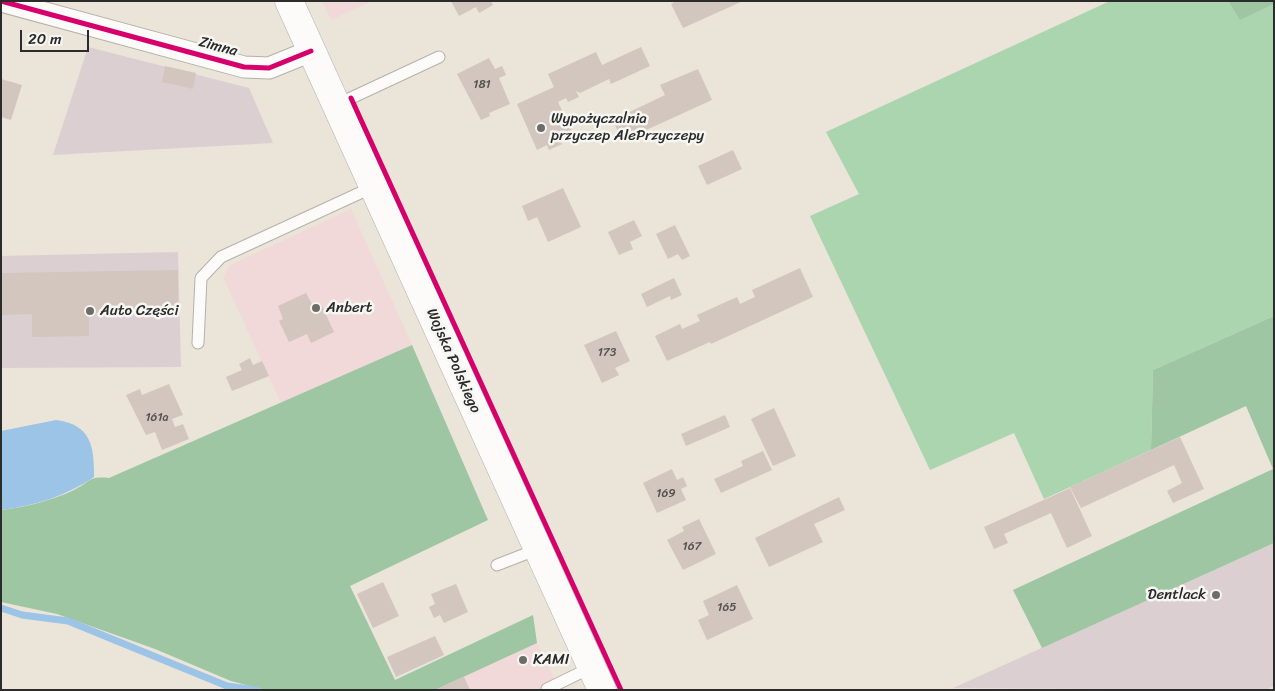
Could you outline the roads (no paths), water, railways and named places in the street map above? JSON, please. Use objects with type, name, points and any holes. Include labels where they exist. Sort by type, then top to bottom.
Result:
[{"type":"main road","name":"Wojska Polskiego","points":[[289,1],[597,678]]},
{"type":"street","name":"Zimna","points":[[1,2],[244,67],[269,68],[308,42]]},
{"type":"lane","points":[[336,105],[439,57]]},
{"type":"lane","points":[[198,343],[200,278],[221,257],[374,187]]},
{"type":"lane","points":[[497,565],[538,548]]},
{"type":"lane","points":[[547,689],[597,678]]},
{"type":"water","points":[[56,420],[77,427],[88,438],[93,455],[94,477],[61,495],[26,506],[1,510],[1,431]]},
{"type":"waterway","points":[[1,608],[22,615],[68,621],[227,686],[256,690]]},
{"type":"place","name":"Wypożyczalnia przyczep AlePrzyczepy","points":[[541,128]]},
{"type":"place","name":"Anbert","points":[[316,308]]},
{"type":"place","name":"Auto Części","points":[[90,311]]},
{"type":"place","name":"Dentlack","points":[[1216,595]]},
{"type":"place","name":"KAMI","points":[[523,660]]}]
